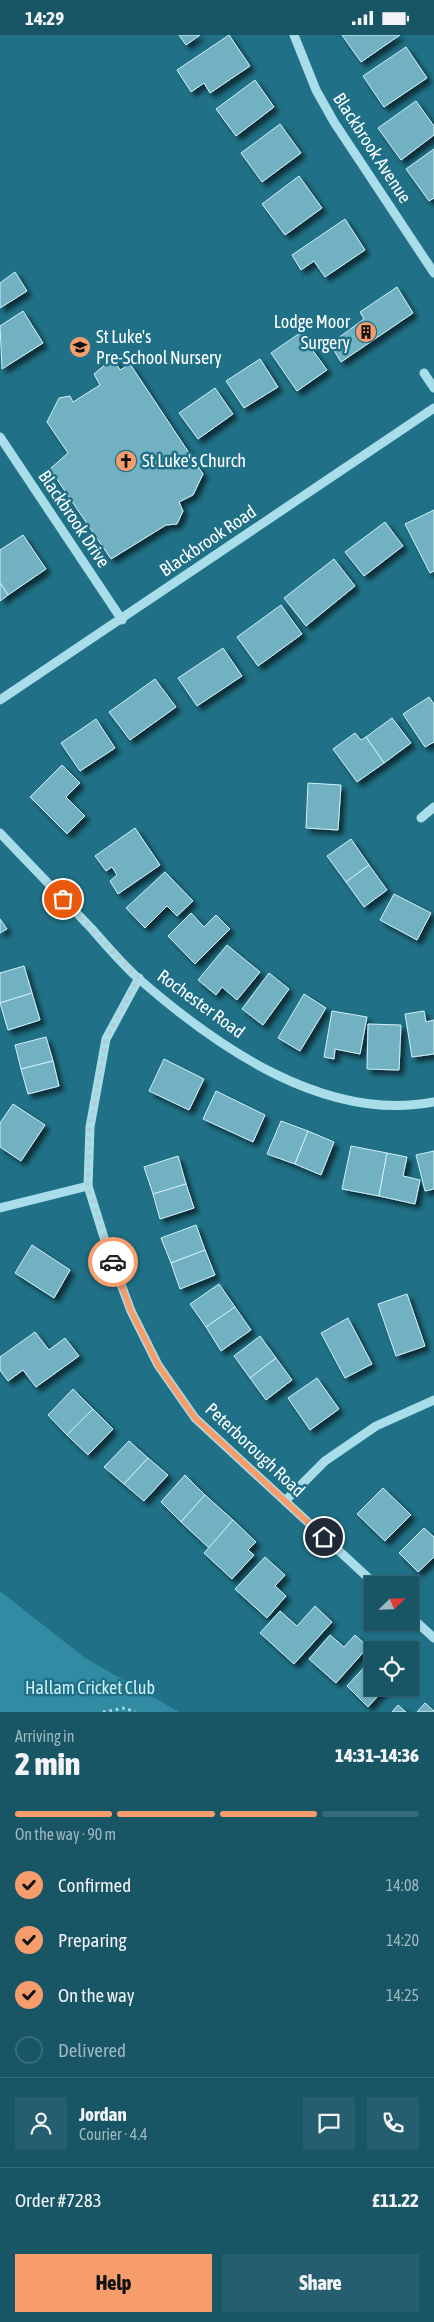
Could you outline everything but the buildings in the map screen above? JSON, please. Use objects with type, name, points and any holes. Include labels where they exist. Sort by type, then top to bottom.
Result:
[{"type":"street","name":"Blackbrook Avenue","points":[[294,35],[316,90],[334,122],[434,273]]},
{"type":"street","points":[[424,373],[434,388]]},
{"type":"street","name":"Blackbrook Road","points":[[0,700],[433,411]]},
{"type":"street","name":"Blackbrook Drive","points":[[0,437],[122,620]]},
{"type":"street","points":[[421,818],[434,807]]},
{"type":"street","name":"Rochester Road","points":[[0,833],[138,978],[214,1038],[287,1081],[357,1103],[421,1104],[434,1102]]},
{"type":"street","name":"Peterborough Road","points":[[138,978],[106,1039],[90,1127],[88,1186],[106,1244],[131,1311],[158,1365],[195,1418],[366,1576]]},
{"type":"street","points":[[0,1208],[88,1186]]},
{"type":"street","points":[[285,1501],[325,1461],[376,1426],[434,1400]]},
{"type":"street","points":[[419,1625],[434,1639]]},
{"type":"path","points":[[103,1712],[125,1707],[135,1712]]},
{"type":"green space","name":"Hallam Cricket Club","points":[[0,1591],[85,1658],[179,1712],[0,1712]]},
{"type":"way so far","points":[[63,899],[138,978],[106,1039],[90,1127],[88,1186],[113,1262]]},
{"type":"place","name":"Lodge Moor Surgery","points":[[366,332]]},
{"type":"place","name":"St Luke's Pre-School Nursery","points":[[80,347]]},
{"type":"place","name":"St Luke's Church","points":[[126,461]]},
{"type":"route","points":[[113,1262],[131,1311],[158,1365],[195,1418],[324,1537]]}]
